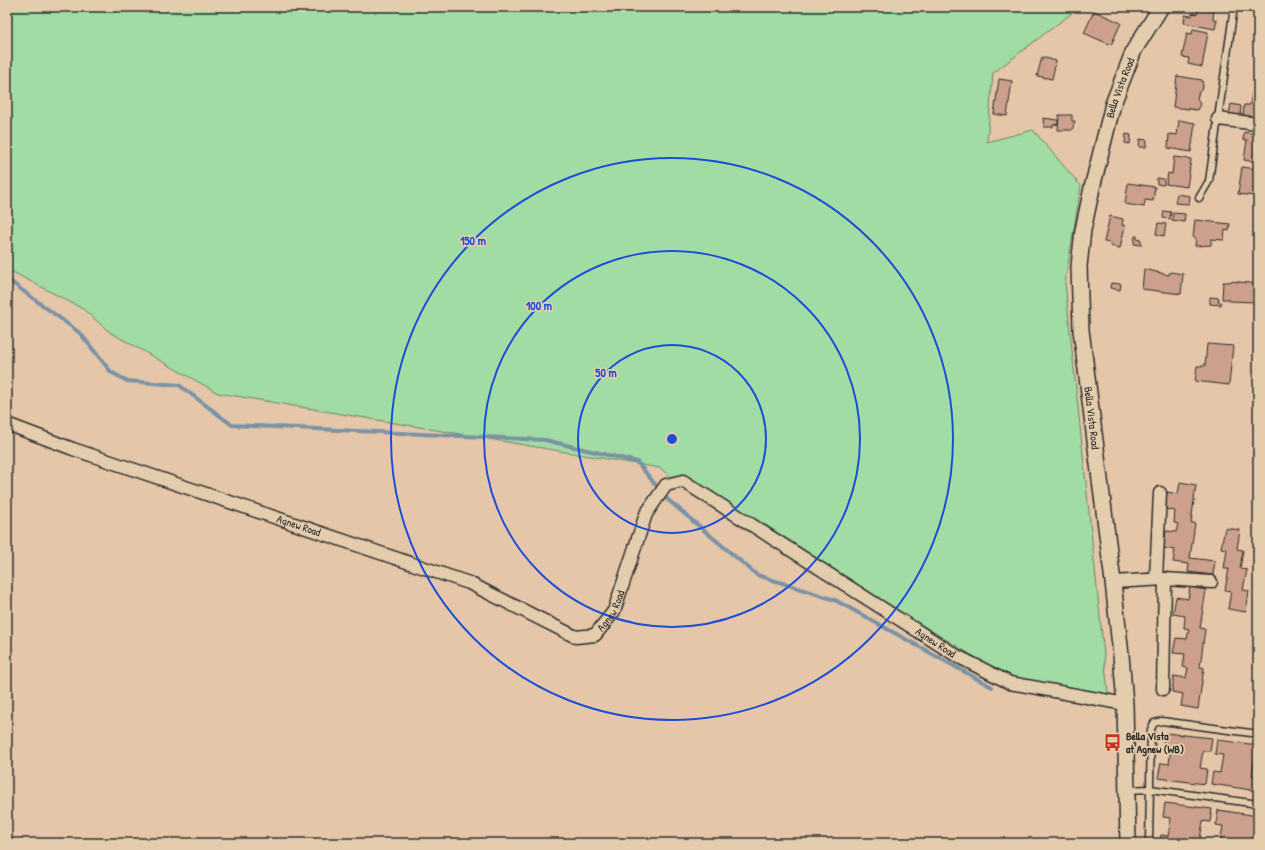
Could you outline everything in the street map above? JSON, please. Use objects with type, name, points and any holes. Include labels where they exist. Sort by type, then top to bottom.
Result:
[{"type":"street","name":"Bella Vista Road","points":[[1128,843],[1125,704],[1113,582],[1081,330],[1079,266],[1083,230],[1113,104],[1134,50],[1161,7]]},
{"type":"street","points":[[1218,118],[1258,124]]},
{"type":"street","name":"Agnew Road","points":[[7,424],[73,449],[469,583],[576,637],[595,635],[614,611],[646,514],[666,485],[683,481],[957,656],[1010,683],[1125,704]]},
{"type":"street","points":[[1160,493],[1160,579],[1163,688]]},
{"type":"street","points":[[1113,582],[1160,579],[1211,582]]},
{"type":"lane","points":[[1199,198],[1209,181],[1234,7]]},
{"type":"lane","points":[[1149,843],[1151,729],[1154,723],[1162,721],[1258,734]]},
{"type":"lane","points":[[1127,790],[1150,789],[1258,804]]},
{"type":"green space","points":[[7,7],[1080,7],[993,73],[987,142],[1033,130],[1081,186],[1065,283],[1109,703],[1011,679],[682,480],[675,480],[660,468],[218,393],[111,333],[83,309],[7,269]]},
{"type":"building","points":[[1198,7],[1214,7],[1213,19],[1217,20],[1215,29],[1184,23],[1185,15],[1192,16],[1192,13],[1197,14]]},
{"type":"building","points":[[1094,11],[1121,23],[1111,45],[1084,33]]},
{"type":"building","points":[[1193,29],[1208,32],[1202,67],[1188,64],[1189,58],[1182,57],[1187,33],[1192,34]]},
{"type":"building","points":[[1042,57],[1056,61],[1052,79],[1037,76]]},
{"type":"building","points":[[1177,76],[1202,80],[1203,88],[1199,92],[1197,98],[1200,104],[1197,110],[1173,107]]},
{"type":"building","points":[[999,79],[1012,81],[1007,116],[994,114]]},
{"type":"building","points":[[1258,91],[1258,117],[1243,115],[1244,105],[1250,105],[1252,92]]},
{"type":"building","points":[[1231,104],[1241,106],[1240,116],[1229,114]]},
{"type":"building","points":[[1059,115],[1072,115],[1072,121],[1075,121],[1072,130],[1058,130]]},
{"type":"building","points":[[1043,118],[1058,120],[1058,124],[1053,125],[1053,127],[1044,127]]},
{"type":"building","points":[[1179,120],[1195,123],[1191,152],[1168,148],[1169,134],[1177,135]]},
{"type":"building","points":[[1244,132],[1258,134],[1258,162],[1244,160],[1247,140],[1243,140]]},
{"type":"building","points":[[1126,134],[1131,135],[1130,144],[1125,143]]},
{"type":"building","points":[[1140,139],[1147,140],[1146,147],[1139,147]]},
{"type":"building","points":[[1174,157],[1191,159],[1187,187],[1166,184],[1168,173],[1172,174]]},
{"type":"building","points":[[1242,167],[1258,169],[1254,196],[1238,194]]},
{"type":"building","points":[[1157,178],[1164,179],[1164,185],[1157,184]]},
{"type":"building","points":[[1128,183],[1155,187],[1153,201],[1145,200],[1144,207],[1125,204]]},
{"type":"building","points":[[1177,194],[1190,196],[1189,204],[1175,203]]},
{"type":"building","points":[[1164,211],[1171,212],[1170,219],[1163,218]]},
{"type":"building","points":[[1173,213],[1185,214],[1184,222],[1172,220]]},
{"type":"building","points":[[1110,216],[1123,219],[1122,225],[1125,226],[1120,248],[1110,246],[1111,243],[1104,242]]},
{"type":"building","points":[[1195,220],[1230,224],[1229,231],[1225,230],[1224,240],[1211,239],[1211,245],[1195,246],[1196,238],[1193,238]]},
{"type":"building","points":[[1158,223],[1166,224],[1164,236],[1156,234]]},
{"type":"building","points":[[1135,236],[1137,236],[1137,239],[1141,240],[1141,245],[1134,244]]},
{"type":"building","points":[[1144,269],[1169,275],[1170,272],[1183,274],[1181,294],[1142,289]]},
{"type":"building","points":[[1230,281],[1258,284],[1256,302],[1229,301],[1229,299],[1222,299],[1223,282]]},
{"type":"building","points":[[1111,283],[1121,284],[1120,290],[1110,288]]},
{"type":"building","points":[[1210,297],[1219,298],[1218,302],[1221,302],[1221,305],[1210,304]]},
{"type":"building","points":[[1207,344],[1233,346],[1229,385],[1195,381],[1197,366],[1205,366]]},
{"type":"building","points":[[1180,482],[1196,485],[1191,523],[1195,523],[1190,558],[1215,561],[1213,575],[1188,572],[1189,564],[1173,562],[1175,550],[1163,548],[1166,531],[1176,532],[1178,524],[1174,523],[1175,511],[1165,509],[1167,492],[1178,494]]},
{"type":"building","points":[[1225,528],[1240,530],[1237,549],[1243,550],[1240,569],[1247,570],[1243,590],[1249,591],[1246,612],[1228,609],[1231,591],[1225,590],[1229,569],[1224,569],[1227,549],[1221,548]]},
{"type":"building","points":[[1190,587],[1206,590],[1200,628],[1205,629],[1200,667],[1204,668],[1198,709],[1181,706],[1183,694],[1172,692],[1174,676],[1186,678],[1188,668],[1183,667],[1185,654],[1173,653],[1176,638],[1187,639],[1189,629],[1184,628],[1185,616],[1173,614],[1176,597],[1188,599]]},
{"type":"building","points":[[1165,733],[1212,738],[1210,751],[1203,751],[1200,768],[1207,769],[1205,784],[1158,778],[1161,763],[1169,764],[1171,748],[1163,747]]},
{"type":"building","points":[[1217,740],[1258,745],[1258,758],[1255,758],[1252,775],[1258,776],[1258,791],[1211,784],[1213,772],[1220,773],[1223,755],[1215,754]]},
{"type":"building","points":[[1165,803],[1212,809],[1210,822],[1203,821],[1200,839],[1208,840],[1207,843],[1159,843],[1161,835],[1168,836],[1171,818],[1163,817]]},
{"type":"building","points":[[1218,810],[1258,816],[1258,829],[1255,829],[1253,843],[1220,843],[1223,826],[1216,825]]},
{"type":"waterway","points":[[7,279],[80,333],[111,372],[127,381],[179,385],[232,425],[545,440],[637,462],[667,499],[757,575],[835,600],[992,687]]},
{"type":"place","name":"Bella Vista at Agnew (WB)","points":[[1113,742]]}]
